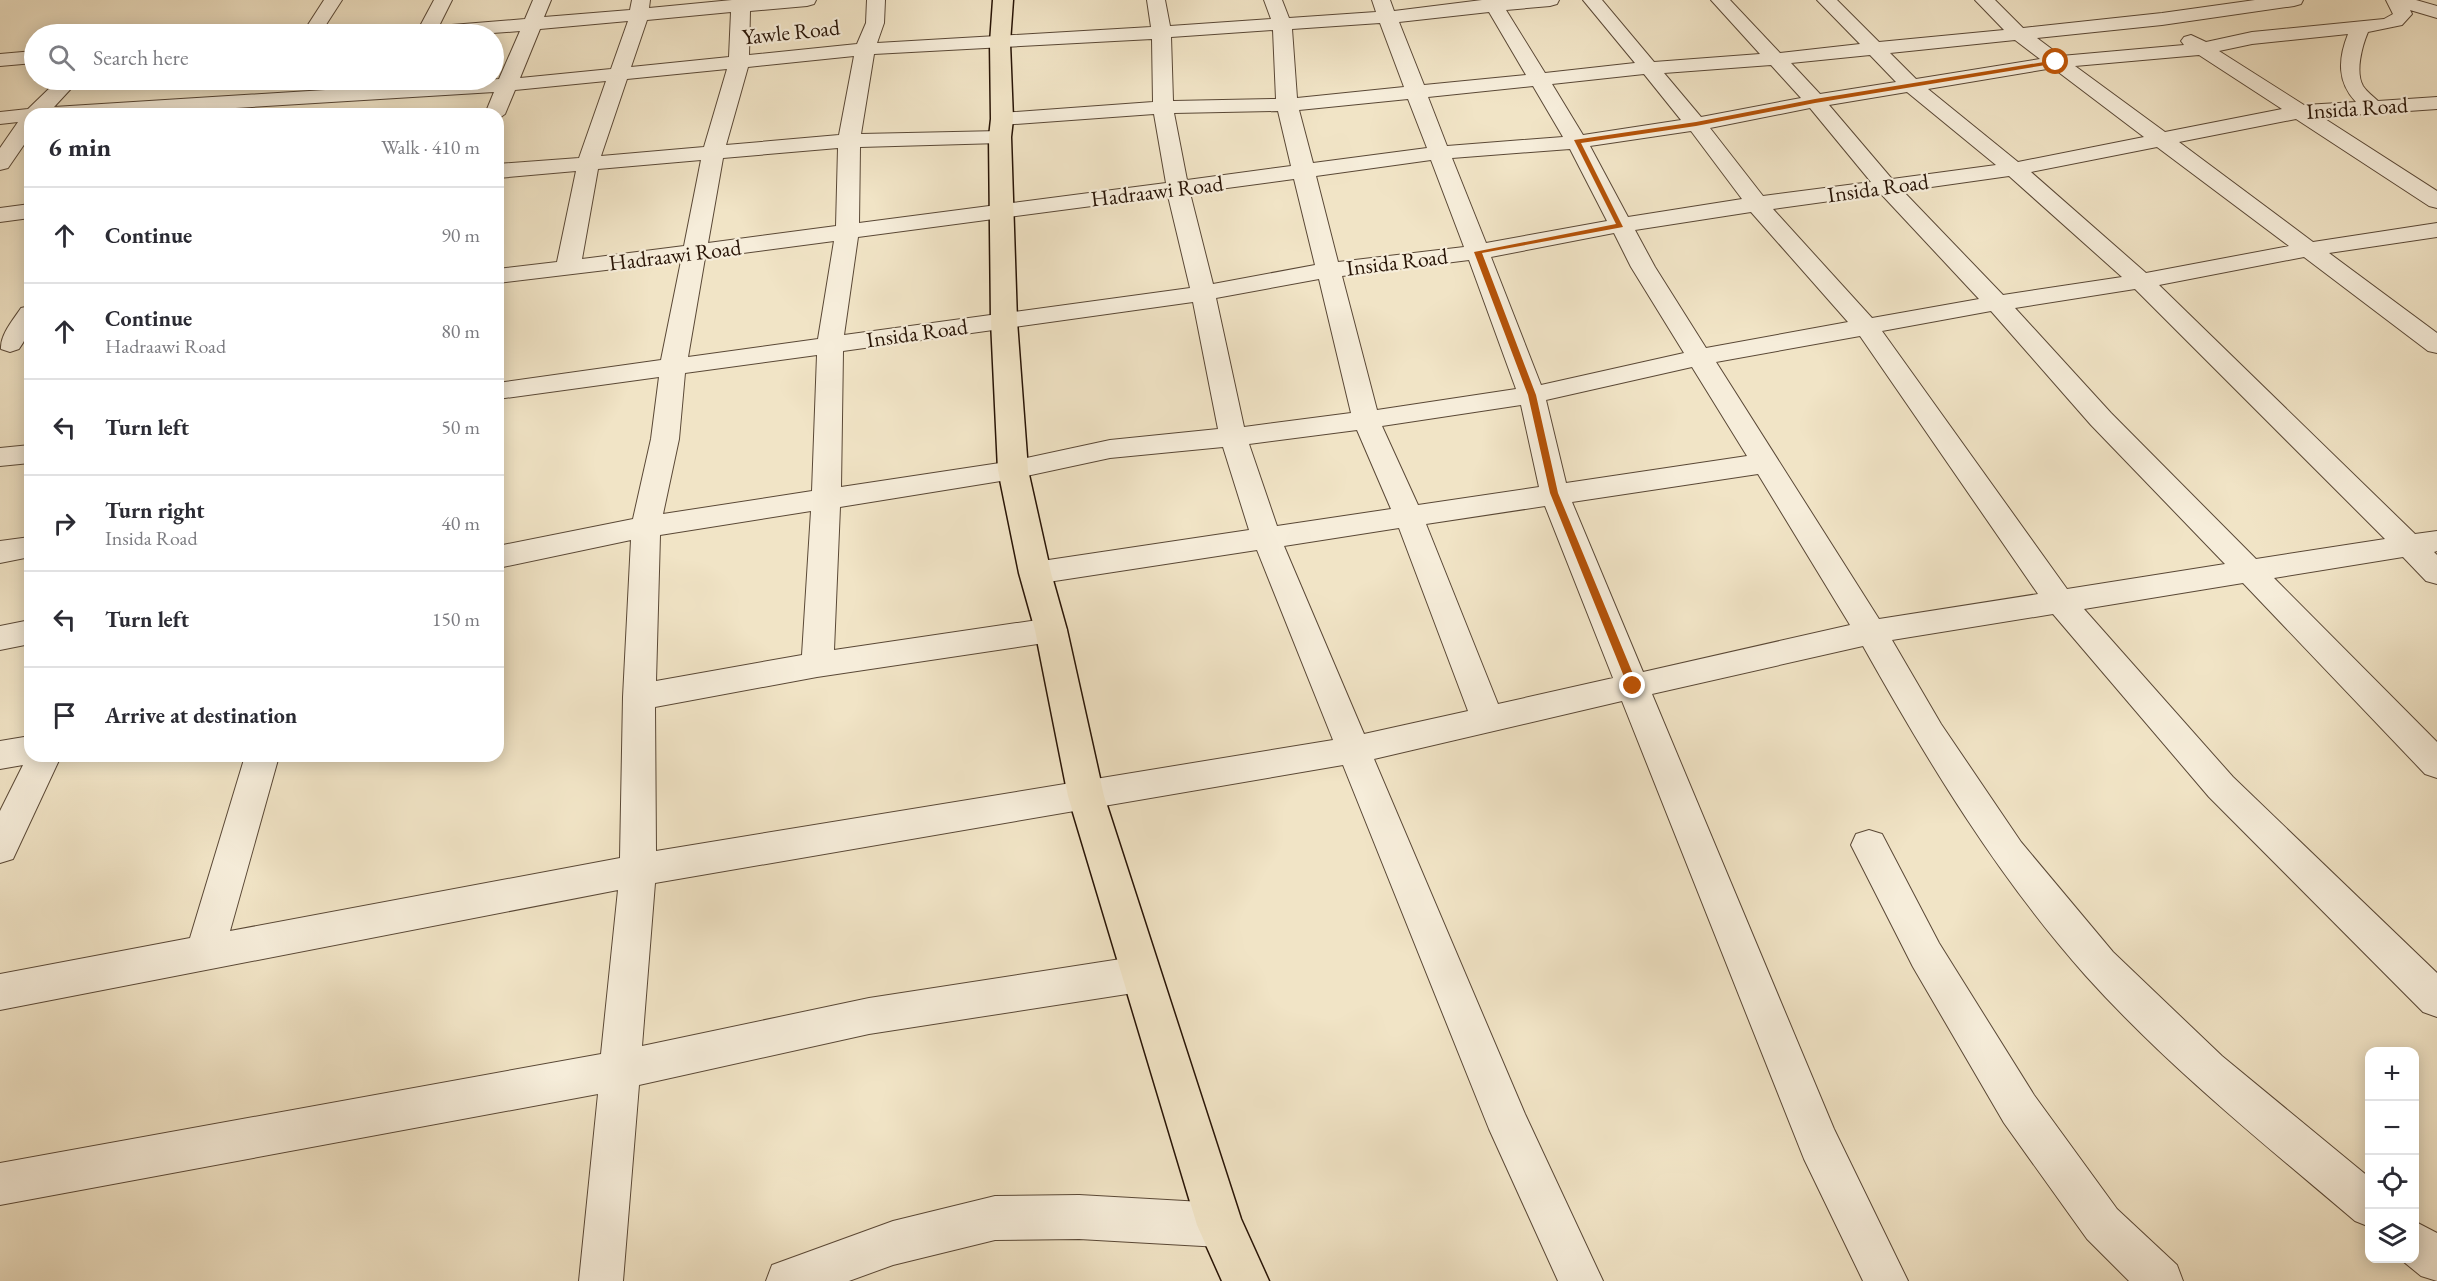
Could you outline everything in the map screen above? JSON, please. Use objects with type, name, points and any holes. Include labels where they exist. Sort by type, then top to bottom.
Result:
[{"type":"highway","points":[[1004,0],[1000,43],[1001,210],[1004,321],[1013,470],[1035,573],[1051,630],[1086,796],[1220,1225],[1246,1281]]},
{"type":"street","points":[[317,24],[333,0]]},
{"type":"street","points":[[431,24],[442,0]]},
{"type":"street","points":[[498,108],[542,0]]},
{"type":"street","points":[[504,27],[640,8],[807,0]]},
{"type":"street","points":[[817,665],[826,499],[830,345],[847,232],[849,141],[865,49],[875,23],[876,0]]},
{"type":"street","points":[[1156,0],[1161,31],[1163,108],[1178,189],[1203,293],[1233,437],[1266,537],[1510,1129],[1581,1281]]},
{"type":"street","points":[[1274,0],[1282,24],[1287,105],[1366,420],[1408,517],[1488,720]]},
{"type":"street","name":"Yawle Road","points":[[507,86],[865,49],[1000,43],[1282,24],[1384,9],[1550,0]]},
{"type":"street","points":[[1592,0],[1696,124],[1757,204],[1867,328],[2059,601],[2221,787],[2437,999]]},
{"type":"street","points":[[1720,0],[1815,101],[1888,188],[1997,303],[2101,419],[2437,764]]},
{"type":"street","points":[[1826,0],[1911,85],[2014,169],[2141,281],[2423,544],[2437,573]]},
{"type":"street","points":[[1984,0],[2018,33],[2056,62],[2311,249],[2437,345]]},
{"type":"street","points":[[2140,0],[2201,49],[2437,201]]},
{"type":"street","points":[[504,170],[1001,128],[1163,108],[1287,105],[1649,68],[1776,59],[2162,19],[2295,0]]},
{"type":"street","points":[[2396,0],[2437,12]]},
{"type":"street","name":"Hadraawi Road","points":[[504,275],[1178,189],[1439,153],[1576,142],[1696,124],[1815,101],[2056,62],[2201,49],[2252,38],[2389,24],[2400,19],[2403,14],[2396,0]]},
{"type":"street","points":[[602,1281],[638,870],[639,697],[646,527],[665,439],[673,366],[714,151],[739,62],[741,4]]},
{"type":"street","points":[[1493,4],[1576,142],[1643,267],[1870,632],[1929,734],[2008,853],[2100,964],[2208,1070],[2365,1202]]},
{"type":"street","points":[[568,268],[588,163],[640,8]]},
{"type":"street","points":[[1384,9],[1532,395],[1554,493],[1819,1144],[1886,1281]]},
{"type":"street","points":[[2361,27],[2355,34],[2350,73],[2354,86],[2372,107]]},
{"type":"street","points":[[0,60],[24,58]]},
{"type":"street","points":[[43,108],[60,90]]},
{"type":"street","points":[[269,107],[279,90]]},
{"type":"street","name":"Yawle Road","points":[[218,108],[269,107],[374,90]]},
{"type":"street","points":[[386,108],[397,90]]},
{"type":"street","name":"Insida Road","points":[[504,390],[1203,293],[1330,270],[1478,252],[1620,225],[1757,204],[1888,188],[2014,169],[2298,112],[2437,103]]},
{"type":"street","points":[[0,118],[24,116]]},
{"type":"street","points":[[0,163],[24,130]]},
{"type":"street","points":[[0,215],[24,212]]},
{"type":"street","points":[[504,556],[646,527],[1013,470],[1110,449],[1233,437],[1366,420],[1532,395],[1700,357],[1997,303],[2141,281],[2311,249],[2437,230]]},
{"type":"street","points":[[13,344],[24,324]]},
{"type":"street","points":[[0,458],[24,455]]},
{"type":"street","points":[[1035,573],[1554,493],[1766,463]]},
{"type":"street","points":[[0,992],[638,870],[1354,750],[1870,632],[2423,544]]},
{"type":"street","points":[[0,552],[24,548]]},
{"type":"street","points":[[639,697],[817,665],[1051,630]]},
{"type":"street","points":[[0,638],[24,633]]},
{"type":"street","points":[[0,755],[24,751]]},
{"type":"street","points":[[0,848],[41,762]]},
{"type":"street","points":[[205,953],[260,762]]},
{"type":"street","points":[[1869,845],[1926,955],[2019,1109],[2102,1224],[2161,1281]]},
{"type":"street","points":[[0,1184],[620,1070],[869,1016],[1140,974]]},
{"type":"street","points":[[788,1281],[893,1243],[995,1218],[1079,1217],[1220,1225]]},
{"type":"street","points":[[2419,1246],[2437,1260]]},
{"type":"route","points":[[1633,686],[1554,493],[1532,395],[1478,252],[1620,225],[1576,142],[1696,124],[1815,101],[2056,62]]}]
